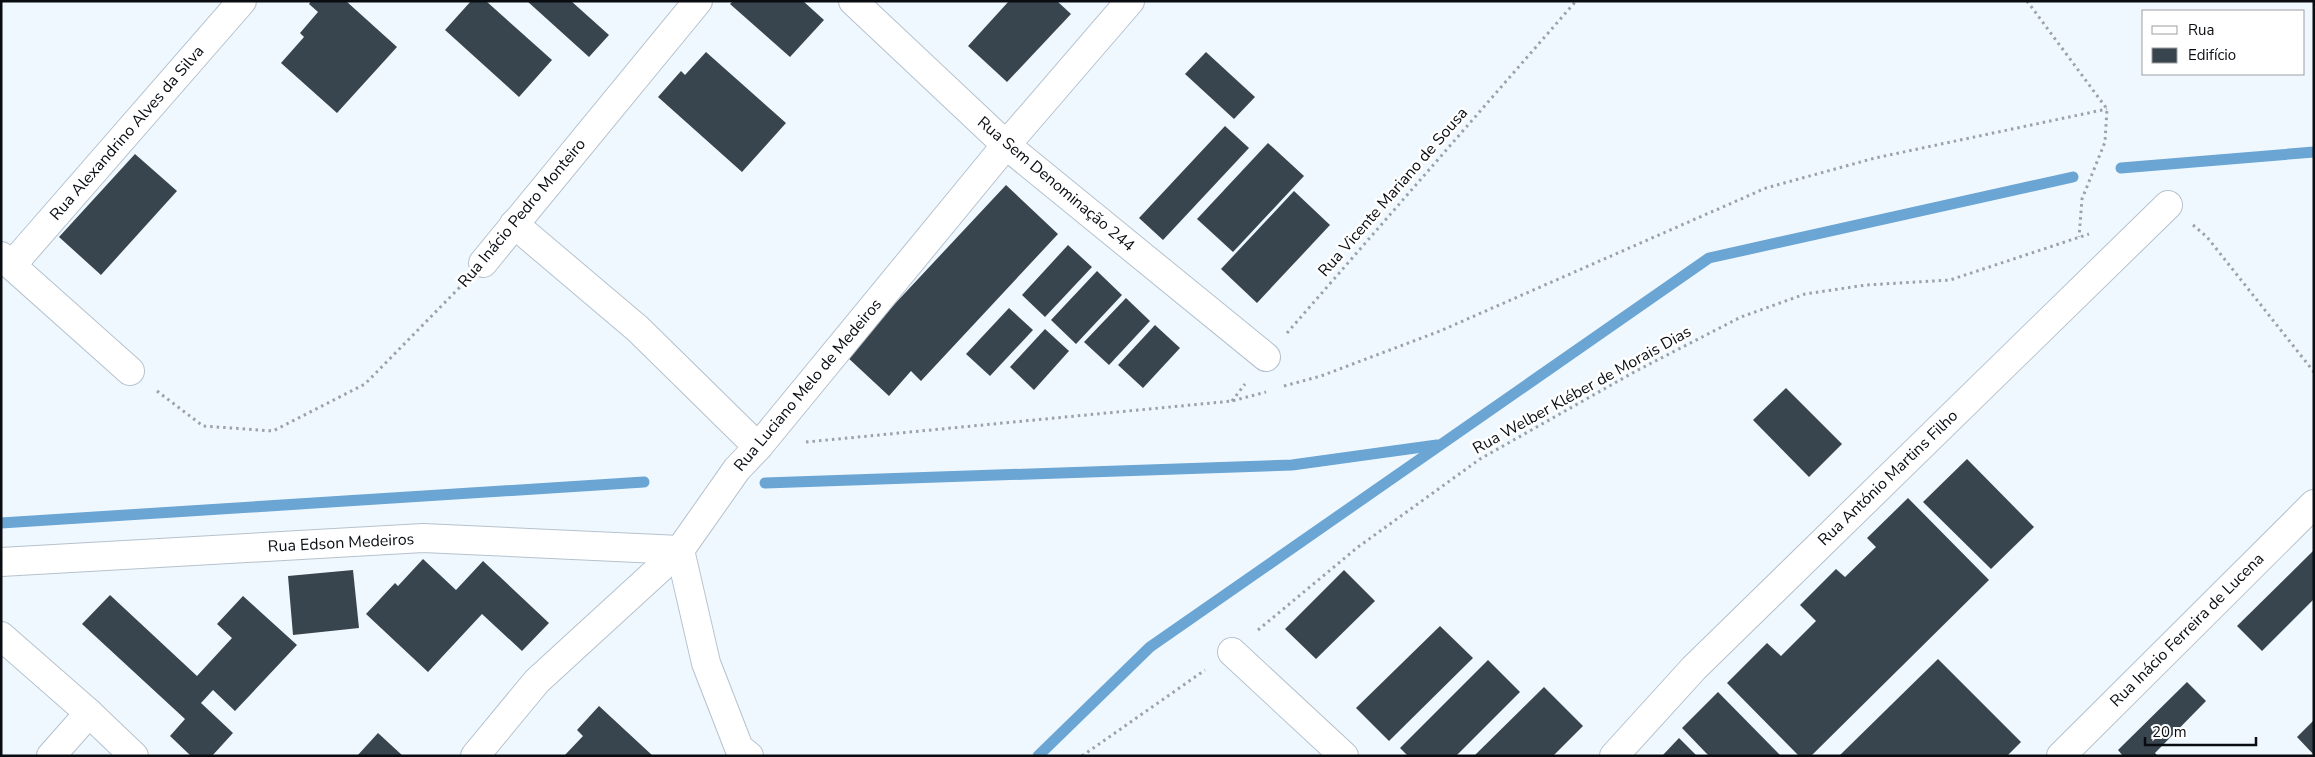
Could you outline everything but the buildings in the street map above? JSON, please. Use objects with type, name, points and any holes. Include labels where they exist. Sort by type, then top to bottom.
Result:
[{"type":"street","name":"Rua Alexandrino Alves da Silva","points":[[7,260],[242,1]]},
{"type":"street","name":"Rua Inácio Pedro Monteiro","points":[[483,263],[698,1]]},
{"type":"street","name":"Rua Sem Denominação 244","points":[[853,1],[1006,145],[1266,357]]},
{"type":"street","name":"Rua Luciano Melo de Medeiros","points":[[475,756],[538,681],[680,550],[737,469],[758,447],[1006,145],[1130,1]]},
{"type":"street","name":"Rua António Martins Filho","points":[[1614,756],[1694,668],[2168,205]]},
{"type":"street","points":[[514,224],[638,329],[758,447]]},
{"type":"street","points":[[7,260],[130,370]]},
{"type":"street","name":"Rua Inácio Ferreira de Lucena","points":[[2061,756],[2314,504]]},
{"type":"street","name":"Rua Edson Medeiros","points":[[1,562],[423,538],[680,550]]},
{"type":"street","points":[[680,550],[706,663],[739,748],[749,756]]},
{"type":"street","points":[[1,636],[89,713],[134,756]]},
{"type":"street","points":[[1232,652],[1344,756]]},
{"type":"street","points":[[51,756],[89,713]]},
{"type":"path","name":"Rua Vicente Mariano de Sousa","points":[[1232,401],[1266,357],[1576,1]]},
{"type":"path","points":[[2026,1],[2107,109],[2105,142],[2082,199],[2079,237]]},
{"type":"path","points":[[1276,389],[1321,376],[1440,331],[1766,188],[1875,158],[2107,109]]},
{"type":"path","points":[[2168,205],[2207,237],[2314,372]]},
{"type":"path","name":"Rua Welber Kléber de Morais Dias","points":[[1082,756],[1095,745],[1232,652],[1358,547],[1480,459],[1636,371],[1741,317],[1805,294],[1866,285],[1950,280],[2097,231]]},
{"type":"path","name":"Rua Inácio Pedro Monteiro","points":[[130,370],[203,426],[272,432],[365,384],[483,263]]},
{"type":"path","points":[[758,447],[1232,401],[1268,391]]},
{"type":"waterway","points":[[2121,168],[2314,152]]},
{"type":"waterway","points":[[1038,756],[1150,647],[1709,258],[2073,177]]},
{"type":"waterway","points":[[765,483],[1292,465],[1437,445]]},
{"type":"waterway","points":[[1,523],[644,482]]}]
